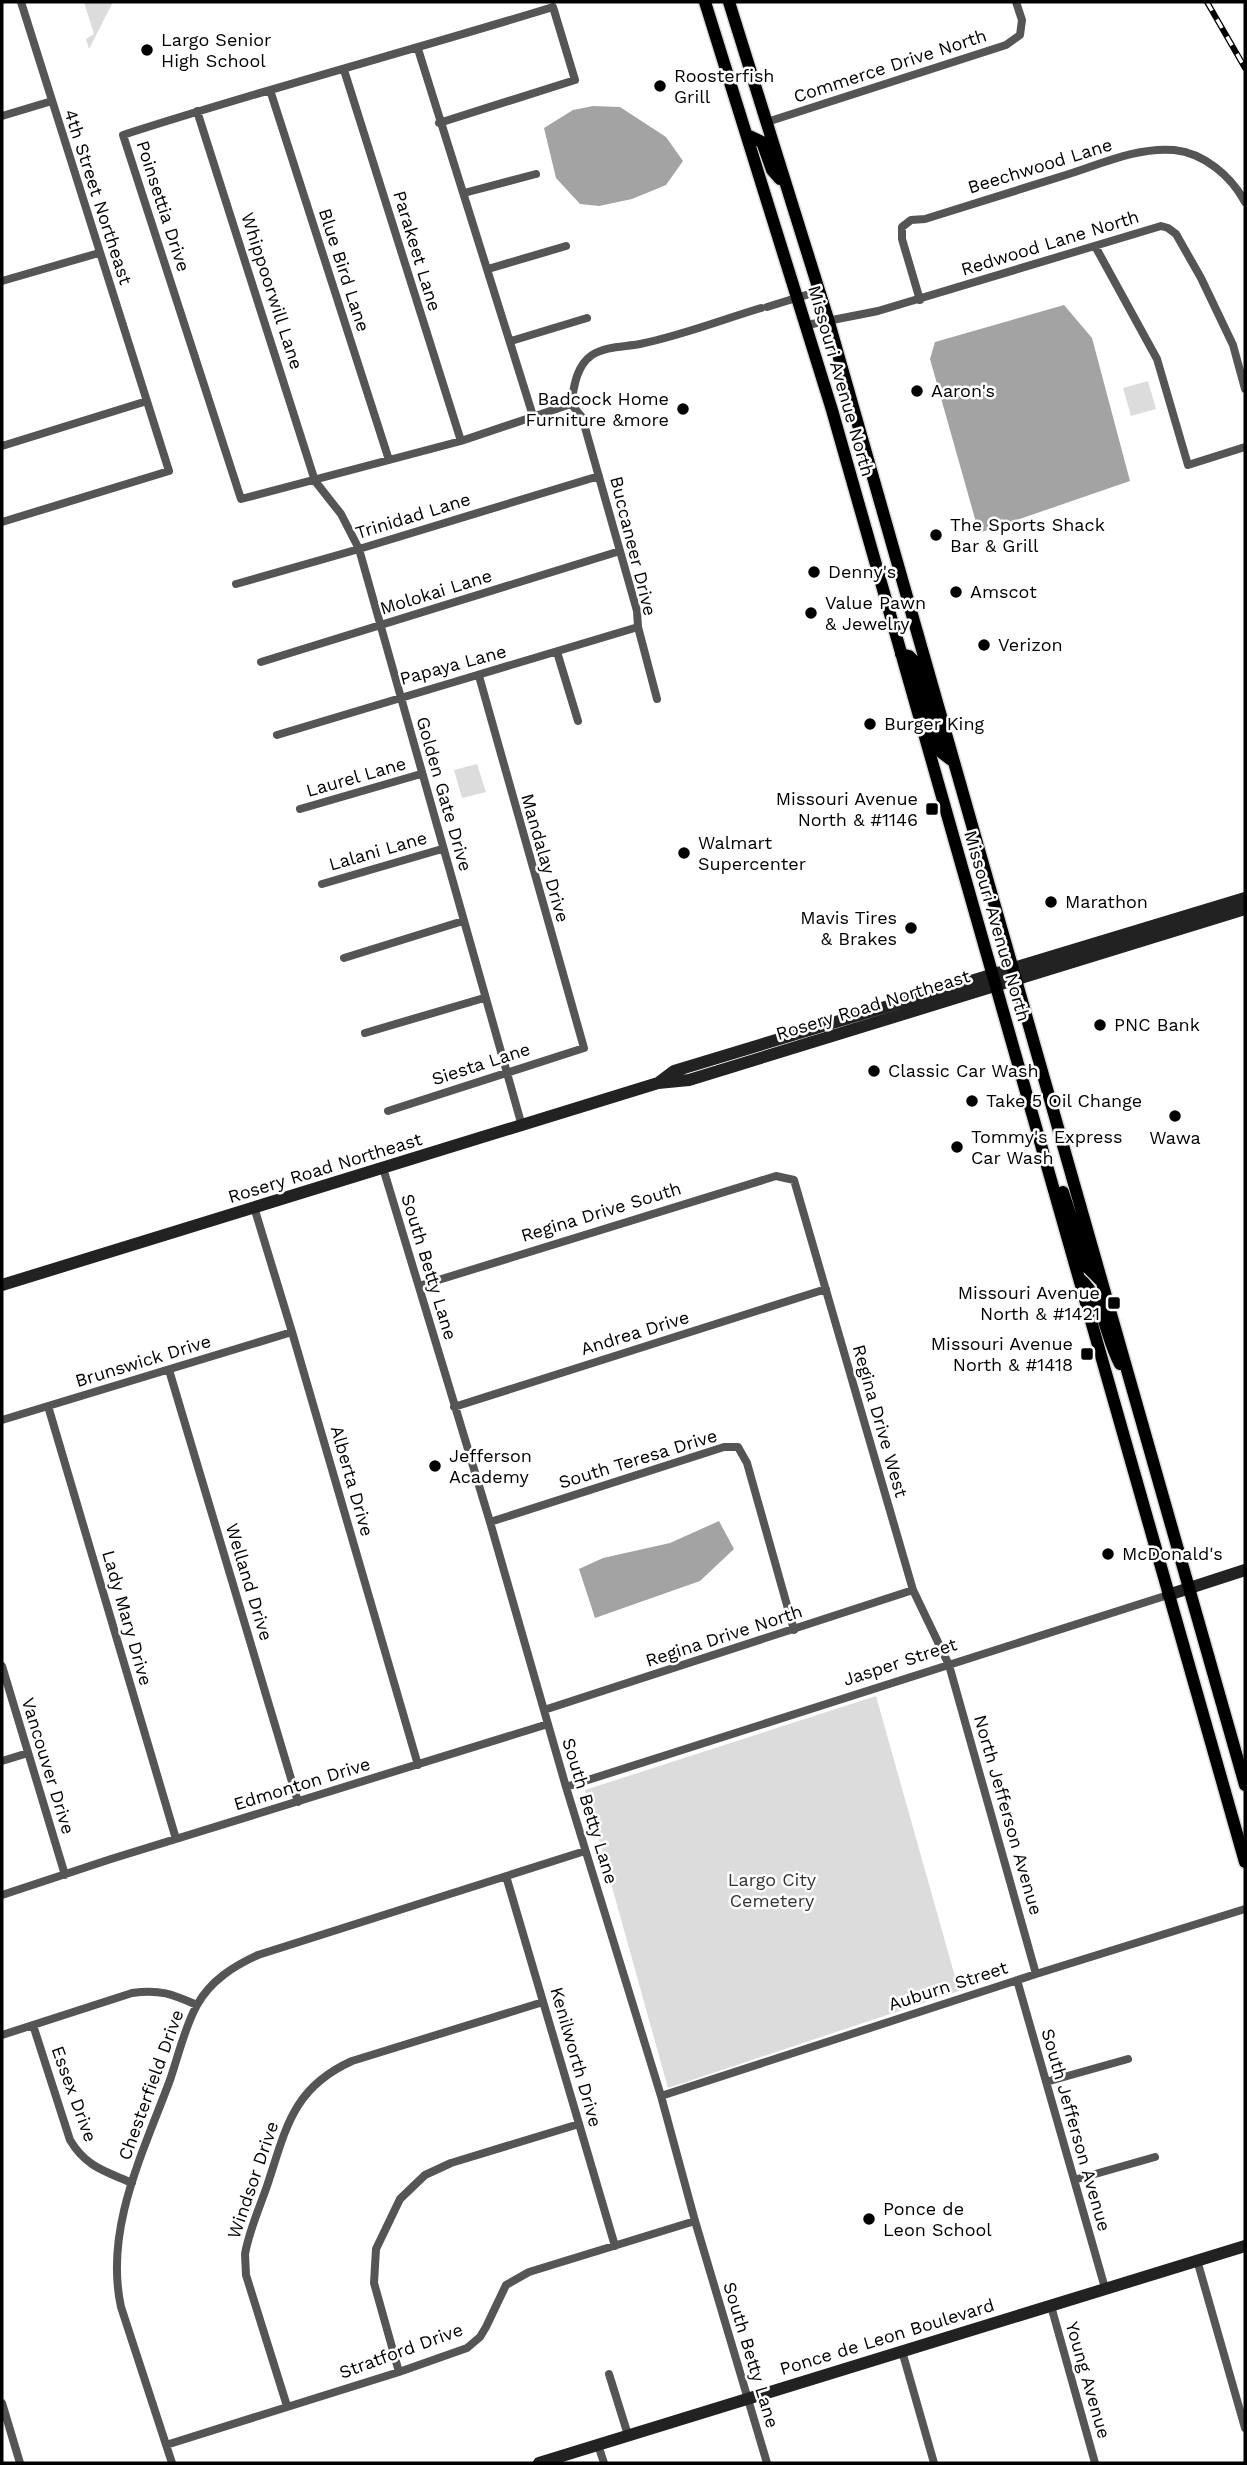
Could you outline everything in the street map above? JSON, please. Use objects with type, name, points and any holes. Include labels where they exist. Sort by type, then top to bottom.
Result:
[{"type":"main road","name":"Missouri Avenue North","points":[[705,2],[807,324],[1245,1862]]},
{"type":"main road","name":"Missouri Avenue North","points":[[729,2],[828,319],[1245,1785]]},
{"type":"main road","points":[[735,96],[758,120],[767,122]]},
{"type":"main road","points":[[747,135],[762,142],[772,170],[785,184]]},
{"type":"main road","points":[[890,616],[903,628],[918,632]]},
{"type":"main road","points":[[901,654],[909,656],[915,662],[942,753],[954,762]]},
{"type":"main road","points":[[1047,1165],[1062,1189],[1087,1267],[1102,1283]]},
{"type":"main road","points":[[1078,1278],[1094,1294],[1111,1347],[1130,1383]]},
{"type":"street","name":"4th Street Northeast","points":[[2,522],[169,471],[21,2]]},
{"type":"street","name":"Commerce Drive North","points":[[767,122],[1006,45],[1020,35],[1022,20],[1016,2]]},
{"type":"street","name":"Poinsettia Drive","points":[[315,481],[241,499],[123,135],[553,7],[576,80],[439,123]]},
{"type":"street","points":[[418,49],[533,416]]},
{"type":"street","name":"Parakeet Lane","points":[[344,70],[461,441]]},
{"type":"street","name":"Blue Bird Lane","points":[[270,90],[389,460]]},
{"type":"street","points":[[2,116],[52,101]]},
{"type":"street","name":"Whippoorwill Lane","points":[[197,111],[315,481]]},
{"type":"street","name":"Beechwood Lane","points":[[920,299],[902,239],[902,227],[911,220],[925,219],[1134,153],[1176,150],[1197,156],[1227,177],[1245,202]]},
{"type":"street","points":[[464,193],[536,174]]},
{"type":"street","name":"Redwood Lane North","points":[[807,324],[878,311],[1154,227],[1168,228],[1176,234],[1220,313],[1233,345],[1245,389]]},
{"type":"street","points":[[488,269],[566,246]]},
{"type":"street","points":[[1095,246],[1157,359],[1188,465],[1245,447]]},
{"type":"street","points":[[2,281],[99,253]]},
{"type":"street","points":[[315,481],[461,441],[571,404],[578,373],[591,355],[607,349],[640,344],[819,291]]},
{"type":"street","points":[[511,341],[587,318]]},
{"type":"street","points":[[2,446],[147,401]]},
{"type":"street","name":"Buccaneer Drive","points":[[571,404],[582,417],[637,611],[638,627],[657,699]]},
{"type":"street","name":"Trinidad Lane","points":[[236,584],[599,476]]},
{"type":"street","name":"Golden Gate Drive","points":[[315,481],[341,514],[359,549],[522,1126]]},
{"type":"street","name":"Molokai Lane","points":[[261,662],[620,551]]},
{"type":"street","name":"Papaya Lane","points":[[277,735],[400,696],[479,676],[638,627]]},
{"type":"street","points":[[557,652],[578,721]]},
{"type":"street","name":"Mandalay Drive","points":[[479,676],[584,1048]]},
{"type":"street","name":"Laurel Lane","points":[[300,809],[421,774]]},
{"type":"street","name":"Lalani Lane","points":[[322,884],[442,849]]},
{"type":"street","points":[[1014,974],[1245,898]]},
{"type":"street","points":[[1014,974],[1145,940],[1245,909]]},
{"type":"street","points":[[1145,940],[1155,931],[1198,918],[1207,910]]},
{"type":"street","points":[[344,958],[463,921]]},
{"type":"street","name":"Rosery Road Northeast","points":[[2,1285],[658,1083],[689,1080],[1014,974]]},
{"type":"street","points":[[365,1033],[484,998]]},
{"type":"street","name":"Siesta Lane","points":[[388,1111],[584,1048]]},
{"type":"street","name":"South Betty Lane","points":[[383,1168],[490,1522],[585,1851],[661,2096],[767,2463]]},
{"type":"street","name":"Regina Drive South","points":[[419,1286],[764,1179],[776,1176],[794,1180]]},
{"type":"street","name":"Regina Drive West","points":[[794,1180],[913,1590],[949,1665]]},
{"type":"street","name":"Alberta Drive","points":[[254,1208],[418,1765]]},
{"type":"street","name":"Andrea Drive","points":[[454,1406],[826,1289]]},
{"type":"street","name":"Brunswick Drive","points":[[2,1420],[292,1332]]},
{"type":"street","name":"Welland Drive","points":[[169,1370],[298,1802]]},
{"type":"street","name":"Lady Mary Drive","points":[[48,1406],[176,1839]]},
{"type":"street","name":"South Teresa Drive","points":[[490,1522],[723,1447],[738,1447],[747,1463],[794,1630]]},
{"type":"street","name":"Jasper Street","points":[[566,1787],[1245,1570]]},
{"type":"street","name":"Regina Drive North","points":[[544,1710],[913,1590]]},
{"type":"street","name":"North Jefferson Avenue","points":[[949,1665],[1036,1974]]},
{"type":"street","name":"Vancouver Drive","points":[[2,1666],[65,1875]]},
{"type":"street","name":"Edmonton Drive","points":[[2,1895],[548,1724]]},
{"type":"street","points":[[2,1761],[28,1753]]},
{"type":"street","name":"Chesterfield Drive","points":[[172,2463],[121,2307],[116,2284],[118,2241],[132,2183],[197,2005],[222,1976],[238,1964],[258,1955],[585,1851]]},
{"type":"street","name":"Kenilworth Drive","points":[[506,1876],[615,2246]]},
{"type":"street","name":"Auburn Street","points":[[661,2096],[1245,1909]]},
{"type":"street","name":"South Jefferson Avenue","points":[[1017,1980],[1105,2288]]},
{"type":"street","points":[[2,2035],[132,1993],[151,1990],[168,1993],[197,2005]]},
{"type":"street","name":"Windsor Drive","points":[[287,2406],[246,2275],[244,2254],[292,2113],[315,2085],[329,2073],[352,2061],[543,2002]]},
{"type":"street","name":"Essex Drive","points":[[33,2025],[70,2140],[79,2155],[92,2166],[132,2183]]},
{"type":"street","points":[[1046,2082],[1128,2059]]},
{"type":"street","points":[[399,2372],[373,2283],[376,2249],[400,2199],[425,2175],[451,2163],[579,2124]]},
{"type":"street","points":[[1074,2180],[1155,2157]]},
{"type":"street","name":"Stratford Drive","points":[[166,2445],[467,2348],[486,2327],[506,2285],[516,2279],[529,2272],[695,2221]]},
{"type":"street","name":"Ponce de Leon Boulevard","points":[[539,2463],[1245,2246]]},
{"type":"street","points":[[1197,2260],[1245,2428]]},
{"type":"street","name":"Young Avenue","points":[[1051,2306],[1095,2463]]},
{"type":"street","points":[[902,2351],[934,2463]]},
{"type":"street","points":[[609,2374],[628,2435]]},
{"type":"street","points":[[2,2403],[20,2463]]},
{"type":"street","points":[[598,2445],[604,2463]]},
{"type":"green space","points":[[84,2],[113,2],[89,49],[86,39],[94,34]]},
{"type":"green space","points":[[1148,381],[1156,409],[1131,416],[1123,388]]},
{"type":"green space","points":[[477,764],[486,792],[462,798],[454,770]]},
{"type":"green space","name":"Largo City Cemetery","points":[[876,1696],[959,1991],[668,2088],[585,1790]]},
{"type":"shaded area","points":[[593,106],[620,107],[666,137],[683,161],[666,185],[632,199],[599,206],[580,204],[556,178],[544,128],[573,110]]},
{"type":"shaded area","points":[[1064,305],[1092,338],[1130,481],[979,533],[930,359],[935,342]]},
{"type":"shaded area","points":[[719,1521],[734,1549],[700,1581],[595,1618],[579,1569],[603,1558],[670,1543]]},
{"type":"railway","points":[[1207,2],[1245,68]]},
{"type":"place","name":"Largo Senior High School","points":[[147,50]]},
{"type":"place","name":"Roosterfish Grill","points":[[660,86]]},
{"type":"place","name":"Aaron's","points":[[917,391]]},
{"type":"place","name":"Badcock Home Furniture &more","points":[[683,409]]},
{"type":"place","name":"The Sports Shack Bar & Grill","points":[[936,535]]},
{"type":"place","name":"Denny's","points":[[814,572]]},
{"type":"place","name":"Amscot","points":[[956,592]]},
{"type":"place","name":"Value Pawn & Jewelry","points":[[811,613]]},
{"type":"place","name":"Verizon","points":[[984,645]]},
{"type":"place","name":"Burger King","points":[[870,724]]},
{"type":"place","name":"Missouri Avenue North & #1146","points":[[932,809]]},
{"type":"place","name":"Walmart Supercenter","points":[[684,853]]},
{"type":"place","name":"Marathon","points":[[1051,902]]},
{"type":"place","name":"Mavis Tires & Brakes","points":[[911,928]]},
{"type":"place","name":"PNC Bank","points":[[1100,1025]]},
{"type":"place","name":"Classic Car Wash","points":[[874,1071]]},
{"type":"place","name":"Take 5 Oil Change","points":[[972,1101]]},
{"type":"place","name":"Wawa","points":[[1175,1116]]},
{"type":"place","name":"Tommy's Express Car Wash","points":[[957,1147]]},
{"type":"place","name":"Missouri Avenue North & #1421","points":[[1114,1303]]},
{"type":"place","name":"Missouri Avenue North & #1418","points":[[1087,1354]]},
{"type":"place","name":"Jefferson Academy","points":[[435,1466]]},
{"type":"place","name":"McDonald's","points":[[1108,1554]]},
{"type":"place","name":"Ponce de Leon School","points":[[869,2219]]}]
